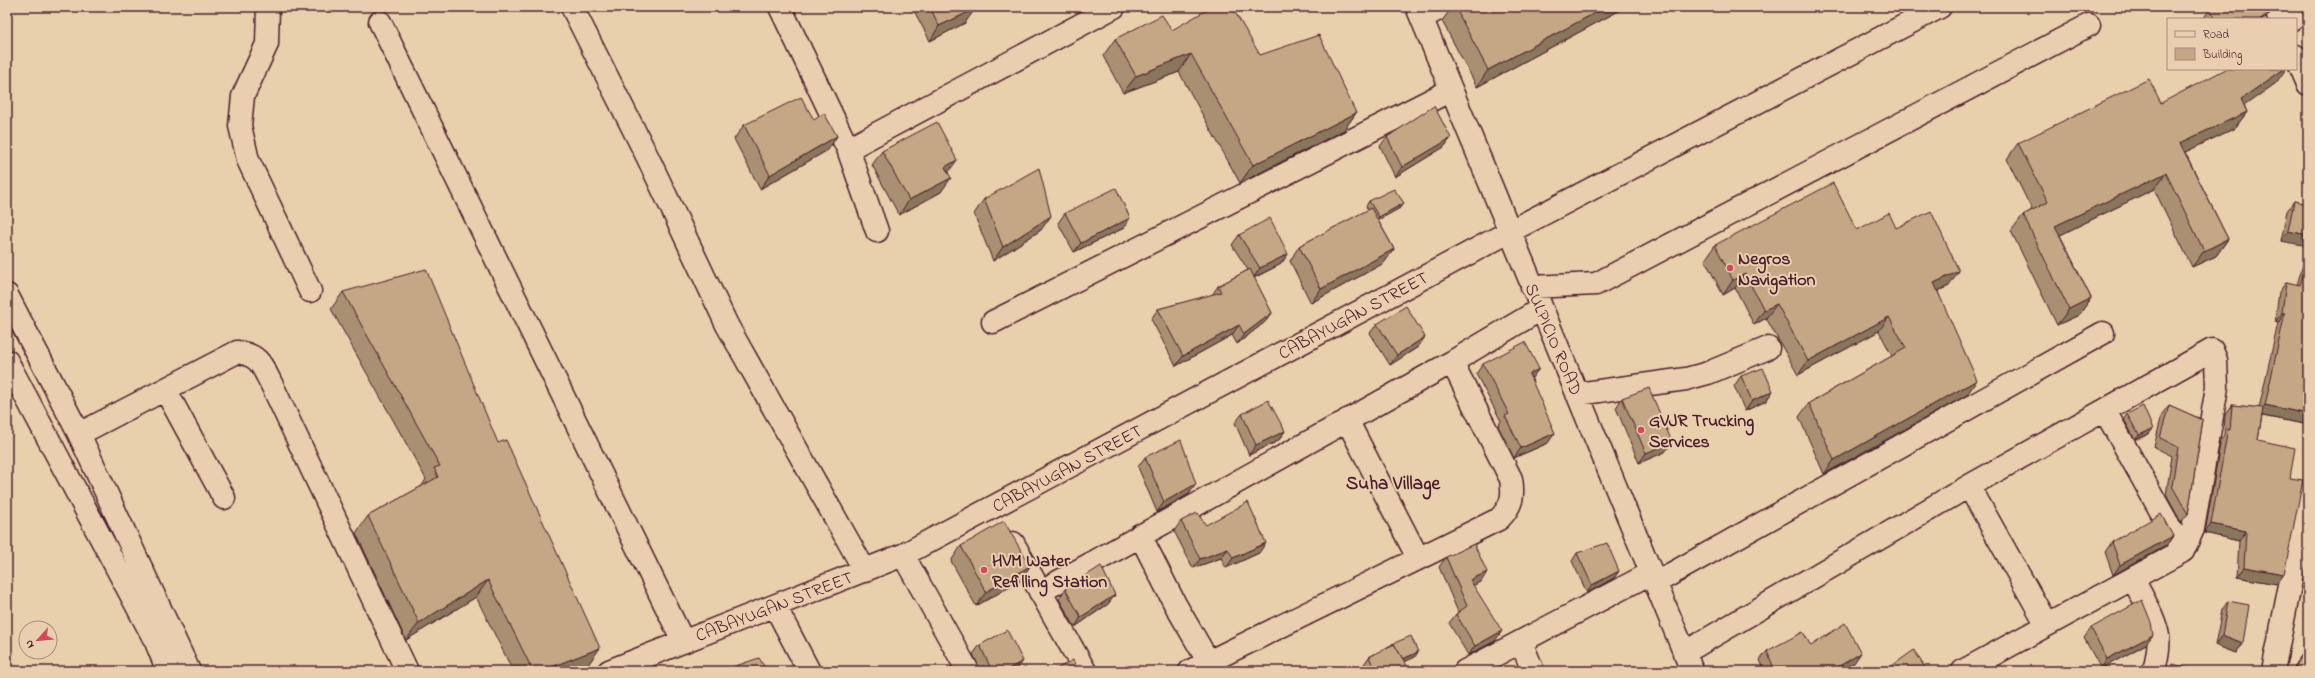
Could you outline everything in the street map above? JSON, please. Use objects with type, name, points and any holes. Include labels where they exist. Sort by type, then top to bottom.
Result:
[{"type":"street","points":[[268,7],[267,44],[243,96],[240,126],[248,160],[310,291]]},
{"type":"street","points":[[572,7],[648,158],[727,325],[865,571]]},
{"type":"street","points":[[780,7],[848,149],[877,231]]},
{"type":"street","points":[[848,149],[1114,7]]},
{"type":"street","points":[[1419,13],[1442,7]]},
{"type":"street","name":"CABAYUGAN STREET","points":[[617,670],[683,642],[903,555],[1509,232],[1940,7]]},
{"type":"street","name":"SULPICIO ROAD","points":[[1419,13],[1688,662]]},
{"type":"street","points":[[2297,20],[2308,23]]},
{"type":"street","points":[[380,22],[683,642]]},
{"type":"street","points":[[1532,287],[1596,284],[2089,25]]},
{"type":"street","points":[[2297,58],[2308,84]]},
{"type":"street","points":[[993,322],[1451,90]]},
{"type":"street","points":[[7,295],[79,434],[189,671]]},
{"type":"street","points":[[1040,592],[1452,362],[1541,309]]},
{"type":"street","points":[[1465,671],[1653,578],[2103,333]]},
{"type":"street","points":[[1577,394],[1686,379],[1708,373],[1768,348]]},
{"type":"street","points":[[1688,662],[1969,486],[2212,350],[2216,360],[2217,387],[2193,529],[2183,552],[1962,671]]},
{"type":"street","points":[[79,434],[166,391],[237,352],[251,354],[260,363],[294,430],[407,671]]},
{"type":"street","points":[[7,361],[156,642],[168,671]]},
{"type":"street","points":[[1140,535],[1175,604],[1199,666],[1499,519],[1508,510],[1512,502],[1513,492],[1511,479],[1452,362]]},
{"type":"street","points":[[166,391],[224,498]]},
{"type":"street","points":[[2105,411],[2183,552]]},
{"type":"street","points":[[1347,420],[1418,558]]},
{"type":"street","points":[[1969,486],[2047,625]]},
{"type":"street","points":[[2273,671],[2308,494]]},
{"type":"street","points":[[993,508],[1085,671]]},
{"type":"street","points":[[903,555],[968,671]]},
{"type":"street","points":[[2133,578],[2153,620],[2158,636],[2158,650],[2154,671]]},
{"type":"street","points":[[775,606],[809,671]]},
{"type":"street","points":[[1521,642],[1533,671]]},
{"type":"building","points":[[930,7],[974,7],[975,9],[939,26]]},
{"type":"building","points":[[1212,7],[1232,7],[1260,55],[1319,35],[1356,113],[1253,165],[1191,54],[1136,76],[1115,39],[1162,15],[1172,30]]},
{"type":"building","points":[[1455,7],[1606,7],[1488,70]]},
{"type":"building","points":[[2214,7],[2266,7],[2270,13],[2262,18],[2215,18],[2210,9]]},
{"type":"building","points":[[2224,70],[2283,70],[2241,99],[2247,112],[2180,143],[2228,239],[2204,251],[2166,173],[2055,226],[2091,298],[2069,309],[2023,215],[2048,202],[2018,143],[2149,79],[2161,103]]},
{"type":"building","points":[[801,97],[814,120],[824,113],[837,136],[770,175],[744,125]]},
{"type":"building","points":[[1434,106],[1451,138],[1402,167],[1387,137]]},
{"type":"building","points":[[937,122],[957,160],[945,167],[951,178],[909,200],[882,151]]},
{"type":"building","points":[[1039,168],[1051,216],[1003,247],[984,199]]},
{"type":"building","points":[[1833,183],[1857,230],[1889,213],[1896,228],[1931,211],[1959,271],[1934,283],[1977,380],[1834,460],[1809,403],[1906,348],[1889,317],[1808,361],[1777,304],[1764,310],[1745,274],[1733,280],[1715,245]]},
{"type":"building","points":[[1116,188],[1130,218],[1081,243],[1065,213]]},
{"type":"building","points":[[1394,189],[1404,203],[1379,217],[1369,201]]},
{"type":"building","points":[[2294,201],[2308,204],[2308,235],[2288,231]]},
{"type":"building","points":[[1371,208],[1394,249],[1321,289],[1299,246]]},
{"type":"building","points":[[1270,218],[1288,254],[1260,268],[1239,235]]},
{"type":"building","points":[[2308,260],[2308,414],[2265,405],[2285,313],[2282,313],[2286,282],[2300,285]]},
{"type":"building","points":[[426,269],[498,443],[506,440],[600,648],[541,671],[533,671],[488,580],[419,623],[368,516],[438,477],[434,468],[440,466],[343,292]]},
{"type":"building","points":[[1250,269],[1272,313],[1244,334],[1239,325],[1183,356],[1158,309],[1221,292],[1218,286]]},
{"type":"building","points":[[1406,306],[1425,337],[1397,355],[1377,324]]},
{"type":"building","points":[[1525,342],[1539,369],[1529,374],[1555,433],[1521,448],[1505,416],[1509,414],[1483,364]]},
{"type":"building","points":[[1763,368],[1773,391],[1752,401],[1741,376]]},
{"type":"building","points":[[1649,388],[1672,442],[1646,453],[1622,398]]},
{"type":"building","points":[[1268,400],[1285,431],[1256,445],[1242,414]]},
{"type":"building","points":[[2169,405],[2203,420],[2188,514],[2172,486],[2178,447],[2160,438]]},
{"type":"building","points":[[2232,405],[2263,408],[2258,440],[2295,448],[2290,478],[2303,480],[2284,574],[2244,567],[2246,531],[2211,524],[2228,429],[2230,430]]},
{"type":"building","points":[[2143,406],[2153,429],[2139,435],[2127,414]]},
{"type":"building","points":[[1181,440],[1196,484],[1164,502],[1145,457]]},
{"type":"building","points":[[1248,502],[1266,543],[1233,558],[1228,549],[1200,559],[1181,521],[1197,513],[1206,525]]},
{"type":"building","points":[[2161,514],[2173,536],[2120,565],[2112,542]]},
{"type":"building","points":[[1004,521],[1030,566],[986,592],[961,546]]},
{"type":"building","points":[[1607,543],[1619,571],[1592,585],[1577,553]]},
{"type":"building","points":[[1474,544],[1487,572],[1470,580],[1502,631],[1475,646],[1456,614],[1467,606],[1446,557]]},
{"type":"building","points":[[1101,566],[1115,595],[1081,617],[1065,589]]},
{"type":"building","points":[[2142,600],[2151,622],[2153,635],[2107,659],[2091,628]]},
{"type":"building","points":[[2228,601],[2249,605],[2243,643],[2222,635]]},
{"type":"building","points":[[1845,623],[1861,653],[1831,671],[1775,671],[1767,651],[1803,632],[1811,646]]},
{"type":"building","points":[[1007,630],[1023,661],[1005,671],[992,671],[980,645]]},
{"type":"building","points":[[1411,636],[1418,652],[1403,659],[1394,644],[1392,644]]},
{"type":"building","points":[[1394,644],[1410,671],[1376,671],[1369,657]]},
{"type":"building","points":[[1914,650],[1927,671],[1891,671],[1889,668]]},
{"type":"building","points":[[2305,650],[2308,652],[2308,671],[2293,671]]},
{"type":"building","points":[[759,658],[767,671],[721,671]]},
{"type":"building","points":[[1073,660],[1078,671],[1053,671]]},
{"type":"building","points":[[2173,664],[2198,671],[2168,671]]},
{"type":"place","name":"Negros Navigation","points":[[1730,268]]},
{"type":"place","name":"GVJR Trucking Services","points":[[1641,430]]},
{"type":"place","name":"HVM Water Refilling Station","points":[[984,570]]},
{"type":"district","name":"Suha Village","points":[[1393,482]]}]
